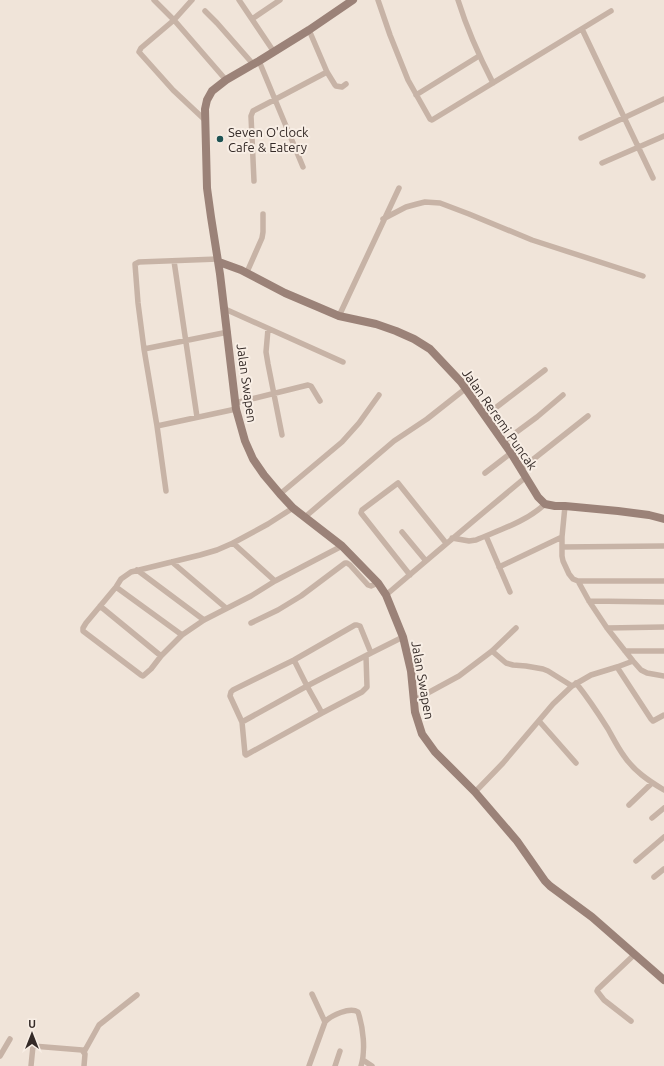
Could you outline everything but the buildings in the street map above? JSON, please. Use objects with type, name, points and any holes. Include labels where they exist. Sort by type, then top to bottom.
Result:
[{"type":"main road","points":[[234,267],[220,274],[208,188],[206,104],[208,96],[226,80],[274,52],[353,0]]},
{"type":"main road","name":"Jalan Reremi Puncak","points":[[218,260],[247,272],[285,293],[339,316],[376,324],[396,331],[414,339],[430,349],[461,382],[511,453],[538,497],[545,504]]},
{"type":"main road","name":"Jalan Swapen","points":[[220,274],[236,406],[245,441],[253,459],[264,476],[280,494],[293,508],[342,546],[378,583],[386,595],[403,637],[411,671],[418,722],[422,734],[435,752],[475,792],[517,841],[550,886],[592,917],[664,980]]},
{"type":"main road","points":[[545,504],[618,511],[649,515],[664,519]]},
{"type":"street","points":[[154,0],[174,20],[226,80]]},
{"type":"street","points":[[192,0],[174,20],[141,48],[139,52],[173,90],[206,120]]},
{"type":"street","points":[[239,0],[274,52]]},
{"type":"street","points":[[252,19],[280,0]]},
{"type":"street","points":[[378,0],[408,80],[430,119],[432,120],[611,11]]},
{"type":"street","points":[[458,0],[479,56],[493,83]]},
{"type":"street","points":[[205,11],[256,62],[303,167]]},
{"type":"street","points":[[582,29],[653,178]]},
{"type":"street","points":[[308,30],[327,72],[336,86],[342,87],[346,84]]},
{"type":"street","points":[[416,95],[479,56]]},
{"type":"street","points":[[254,181],[251,116],[253,111],[327,72]]},
{"type":"street","points":[[581,138],[664,99]]},
{"type":"street","points":[[602,163],[664,136]]},
{"type":"street","points":[[339,316],[398,188]]},
{"type":"street","points":[[384,219],[406,207],[432,202],[469,214],[532,240],[644,276]]},
{"type":"street","points":[[247,272],[262,238],[263,214]]},
{"type":"street","points":[[166,491],[144,349],[135,264],[139,262],[218,260]]},
{"type":"street","points":[[174,261],[196,417]]},
{"type":"street","points":[[225,309],[343,362]]},
{"type":"street","points":[[268,329],[266,352],[282,435]]},
{"type":"street","points":[[144,349],[228,332]]},
{"type":"street","points":[[485,416],[545,370]]},
{"type":"street","points":[[157,426],[196,417],[273,394],[310,385],[320,400]]},
{"type":"street","points":[[305,517],[394,441],[427,419],[465,389]]},
{"type":"street","points":[[280,494],[342,442],[359,423],[379,395]]},
{"type":"street","points":[[503,442],[537,417],[563,395]]},
{"type":"street","points":[[521,469],[588,416]]},
{"type":"street","points":[[485,473],[511,453]]},
{"type":"street","points":[[386,595],[526,477]]},
{"type":"street","points":[[410,575],[361,514],[362,510],[398,483],[446,544]]},
{"type":"street","points":[[452,538],[473,541],[529,516],[545,504]]},
{"type":"street","points":[[565,506],[562,537],[563,561],[571,577],[578,581],[664,581]]},
{"type":"street","points":[[293,508],[268,524],[217,550],[137,570],[125,575],[84,626],[83,630],[143,676],[182,635],[204,620],[342,546]]},
{"type":"street","points":[[402,532],[426,561]]},
{"type":"street","points":[[486,536],[510,592]]},
{"type":"street","points":[[499,567],[562,537]]},
{"type":"street","points":[[233,543],[275,581]]},
{"type":"street","points":[[562,548],[664,546]]},
{"type":"street","points":[[172,562],[226,608]]},
{"type":"street","points":[[251,623],[278,610],[301,596],[345,563],[350,565],[368,586],[378,583]]},
{"type":"street","points":[[137,570],[204,620]]},
{"type":"street","points":[[578,581],[607,628],[632,661],[641,670],[647,673],[664,676]]},
{"type":"street","points":[[116,587],[182,635]]},
{"type":"street","points":[[589,601],[664,602]]},
{"type":"street","points":[[100,606],[161,656]]},
{"type":"street","points":[[357,625],[360,626],[368,654],[366,669],[368,684],[366,689],[362,692],[246,755],[242,722],[231,699],[231,692],[294,660],[357,625]]},
{"type":"street","points":[[607,628],[664,627]]},
{"type":"street","points":[[414,701],[459,676],[492,651],[516,628]]},
{"type":"street","points":[[242,722],[307,686],[403,637]]},
{"type":"street","points":[[624,650],[664,651]]},
{"type":"street","points":[[492,651],[506,663],[543,669],[574,685],[587,697],[624,756],[636,770],[652,783],[664,790]]},
{"type":"street","points":[[294,660],[322,713]]},
{"type":"street","points":[[475,792],[503,763],[539,721],[574,685],[591,675],[617,668],[632,661]]},
{"type":"street","points":[[617,668],[651,719],[656,720],[664,715]]},
{"type":"street","points":[[539,721],[576,763]]},
{"type":"street","points":[[629,805],[652,783]]},
{"type":"street","points":[[652,818],[664,808]]},
{"type":"street","points":[[636,861],[664,837]]},
{"type":"street","points":[[654,877],[664,869]]},
{"type":"street","points":[[631,1021],[604,1000],[598,989],[635,954]]},
{"type":"street","points":[[312,994],[326,1022]]},
{"type":"street","points":[[84,1066],[84,1052],[99,1025],[137,995]]},
{"type":"street","points":[[309,1066],[326,1022],[330,1017],[352,1010],[358,1012],[363,1032],[362,1063],[372,1066]]},
{"type":"street","points":[[0,1056],[10,1039]]},
{"type":"street","points":[[31,1066],[33,1046],[82,1050],[84,1052]]},
{"type":"street","points":[[336,1066],[340,1051]]},
{"type":"place","name":"Seven O'clock Cafe & Eatery","points":[[220,139]]}]
